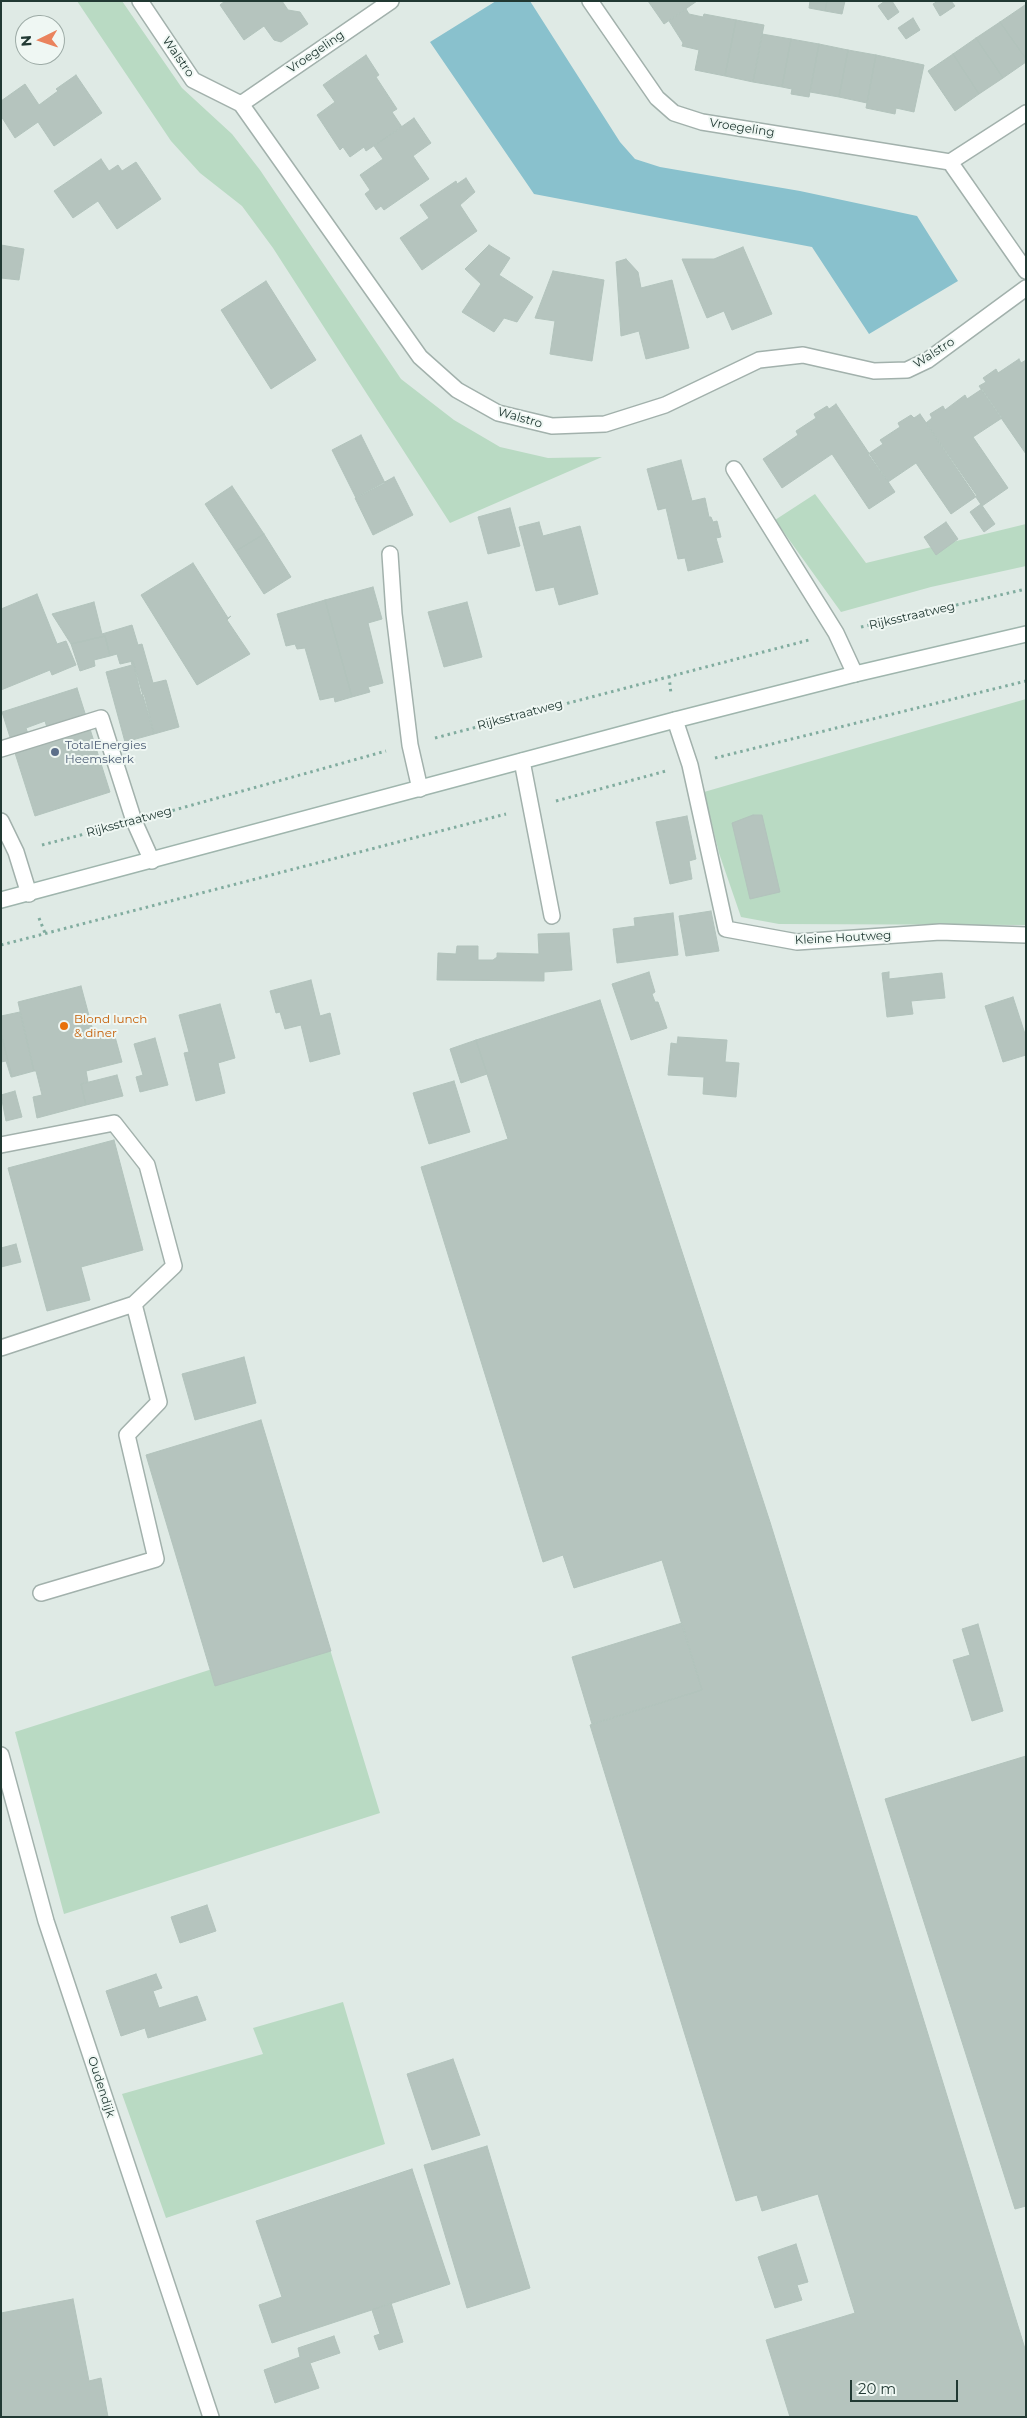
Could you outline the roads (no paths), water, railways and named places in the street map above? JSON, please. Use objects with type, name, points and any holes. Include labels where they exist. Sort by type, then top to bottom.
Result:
[{"type":"street","name":"Walstro","points":[[140,1],[193,80],[241,104],[420,357],[456,390],[498,412],[552,426],[606,424],[664,405],[759,360],[803,355],[874,371],[907,370],[928,360],[1026,288]]},
{"type":"street","name":"Vroegeling","points":[[241,104],[390,1]]},
{"type":"street","name":"Vroegeling","points":[[590,1],[657,98],[674,113],[702,122],[950,162]]},
{"type":"street","points":[[1026,113],[950,162],[1026,271]]},
{"type":"street","points":[[734,469],[836,633],[855,674]]},
{"type":"street","points":[[390,554],[394,614],[410,745],[420,789]]},
{"type":"street","points":[[1,900],[30,894],[675,720],[855,674],[1026,634]]},
{"type":"street","points":[[1,749],[101,718],[134,821],[152,861]]},
{"type":"street","name":"Kleine Houtweg","points":[[675,720],[690,765],[726,929],[797,942],[940,932],[1026,935]]},
{"type":"street","points":[[522,761],[552,916]]},
{"type":"street","points":[[1,821],[16,852],[30,894]]},
{"type":"street","points":[[1,1146],[114,1123],[146,1165],[174,1266],[134,1304],[1,1348]]},
{"type":"street","points":[[41,1593],[156,1560],[126,1435],[159,1402],[134,1304]]},
{"type":"street","name":"Oudendijk","points":[[1,1755],[46,1921],[211,2417]]},
{"type":"water","points":[[496,1],[530,1],[620,142],[635,159],[660,167],[800,191],[917,216],[958,281],[869,334],[812,247],[534,194],[430,42]]},
{"type":"place","name":"TotalEnergies Heemskerk","points":[[55,752]]},
{"type":"place","name":"Blond lunch & diner","points":[[64,1026]]}]
